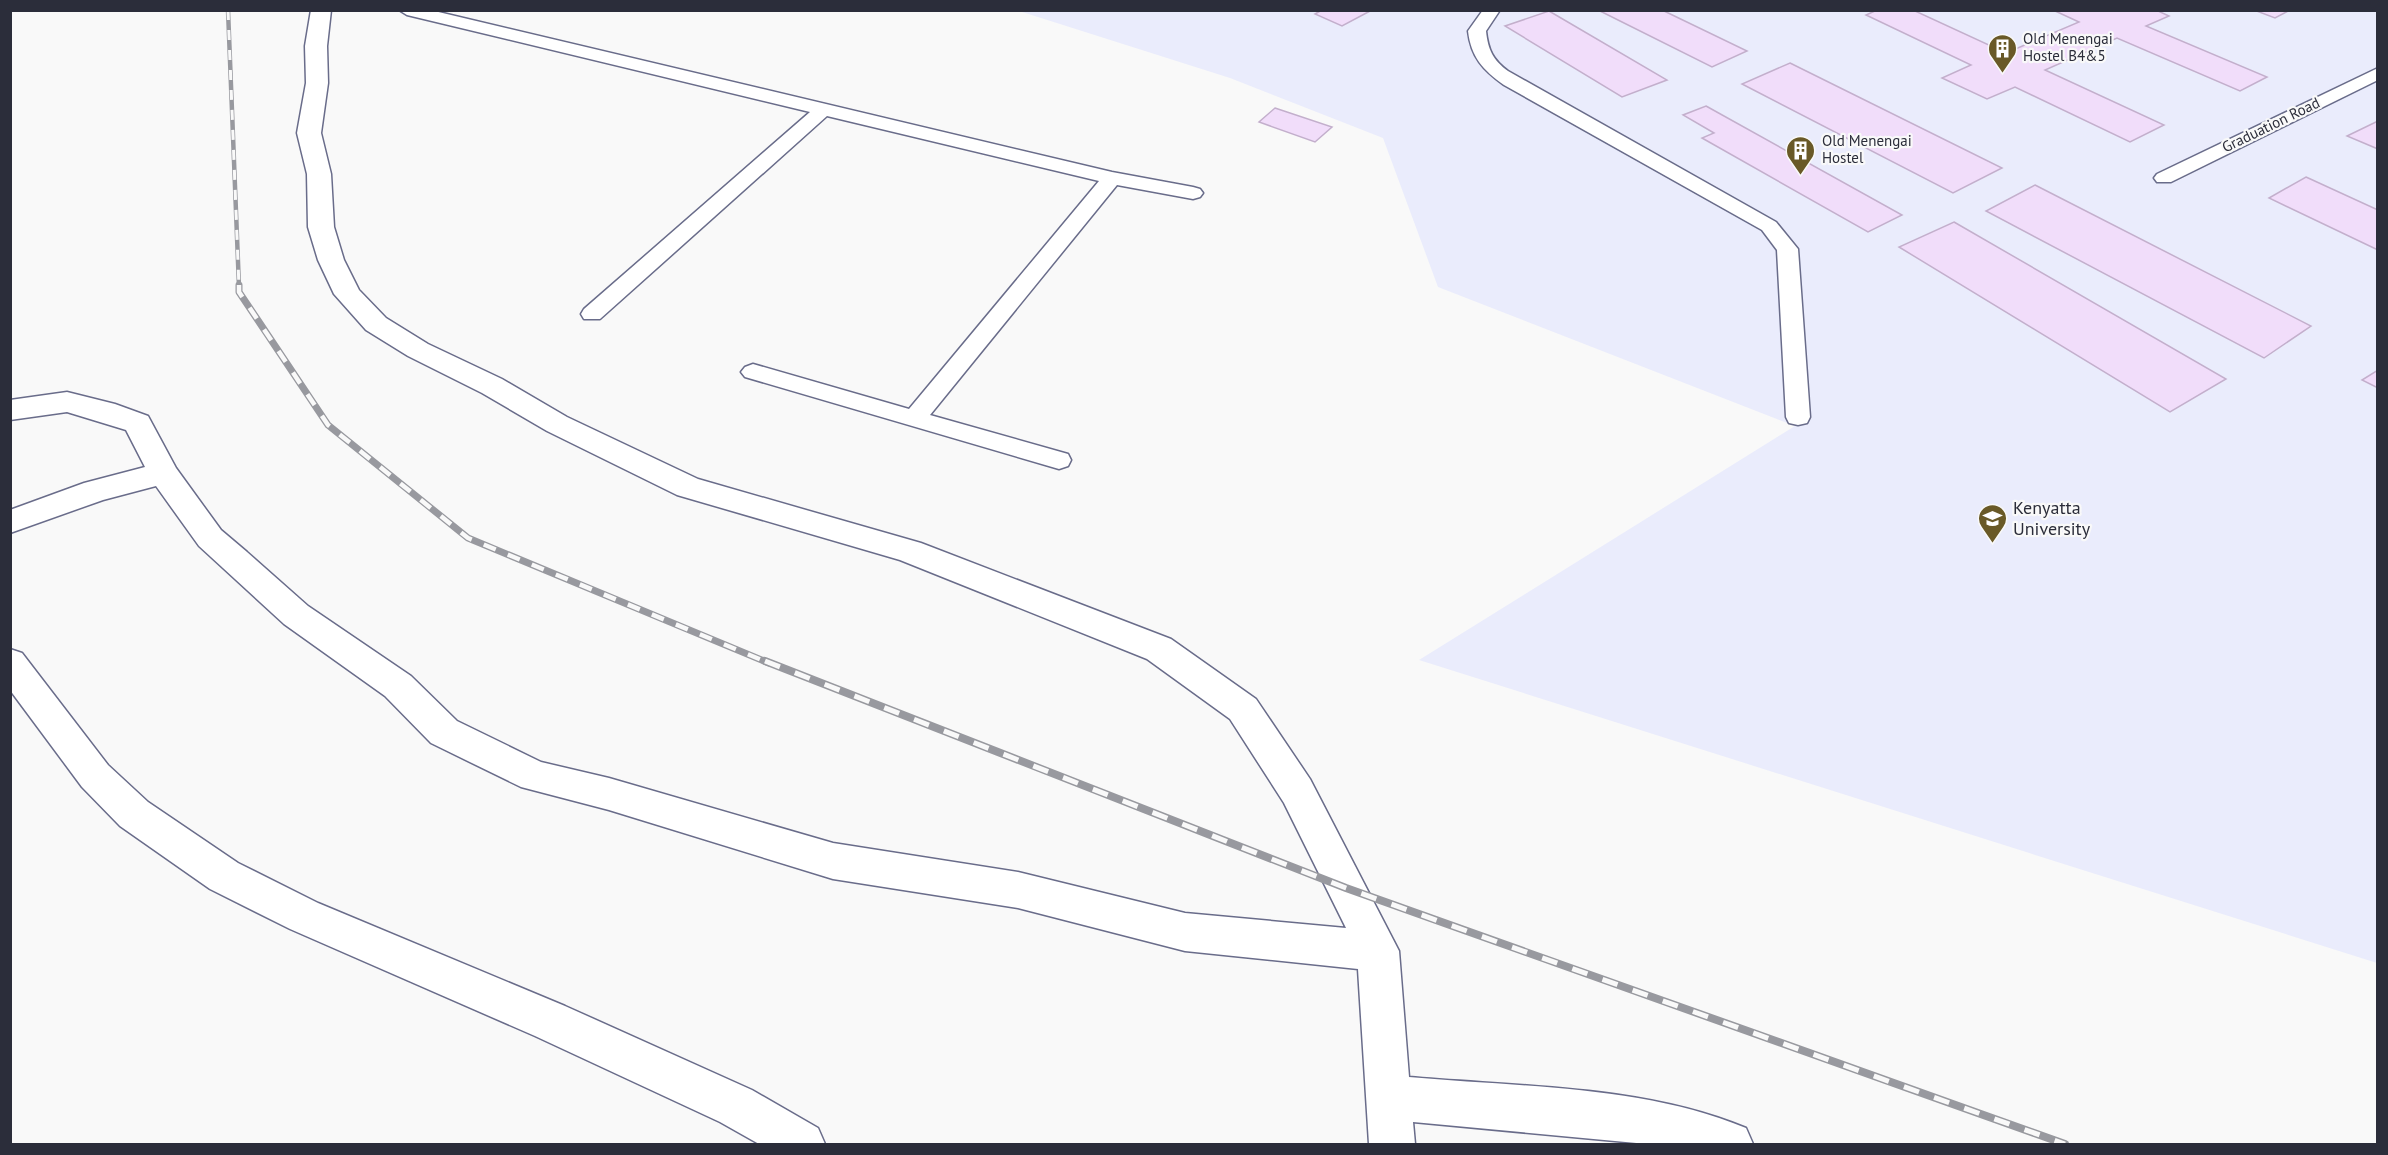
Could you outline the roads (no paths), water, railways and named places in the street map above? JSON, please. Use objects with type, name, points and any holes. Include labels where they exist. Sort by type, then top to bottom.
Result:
[{"type":"street","points":[[321,10],[315,46],[317,83],[309,133],[319,174],[321,227],[331,260],[347,294],[376,324],[418,350],[492,386],[557,424],[687,487],[910,551],[1159,649],[1243,710],[1297,791],[1378,951],[1392,1144]]},
{"type":"street","points":[[10,410],[67,402],[105,411],[138,423],[163,473],[210,538],[296,615],[398,686],[444,732],[534,776],[609,794],[833,861],[1018,890],[1185,932],[1378,951]]},
{"type":"street","points":[[10,522],[95,491],[163,473]]},
{"type":"street","points":[[10,663],[95,776],[134,814],[224,876],[304,916],[550,1021],[736,1106],[802,1144]]},
{"type":"street","points":[[1389,1098],[1636,1119],[1730,1144]]},
{"type":"lane","points":[[407,10],[1112,178],[1192,193]]},
{"type":"lane","points":[[1492,10],[1477,31],[1478,51],[1489,66],[1510,81],[1769,226],[1787,249],[1798,417]]},
{"type":"lane","name":"Graduation Road","points":[[2164,178],[2378,73]]},
{"type":"lane","points":[[592,314],[824,109]]},
{"type":"lane","points":[[914,418],[1112,178]]},
{"type":"lane","points":[[753,372],[1059,460]]},
{"type":"railway","points":[[228,10],[239,287]]},
{"type":"railway","points":[[239,287],[239,292],[328,425],[468,538],[769,663]]},
{"type":"railway","points":[[765,661],[1346,888],[2065,1144]]},
{"type":"place","name":"Old Menengai Hostel B4&5","points":[[2002,74]]},
{"type":"place","name":"Old Menengai Hostel","points":[[1801,176]]},
{"type":"place","name":"Kenyatta University","points":[[1992,544]]}]
